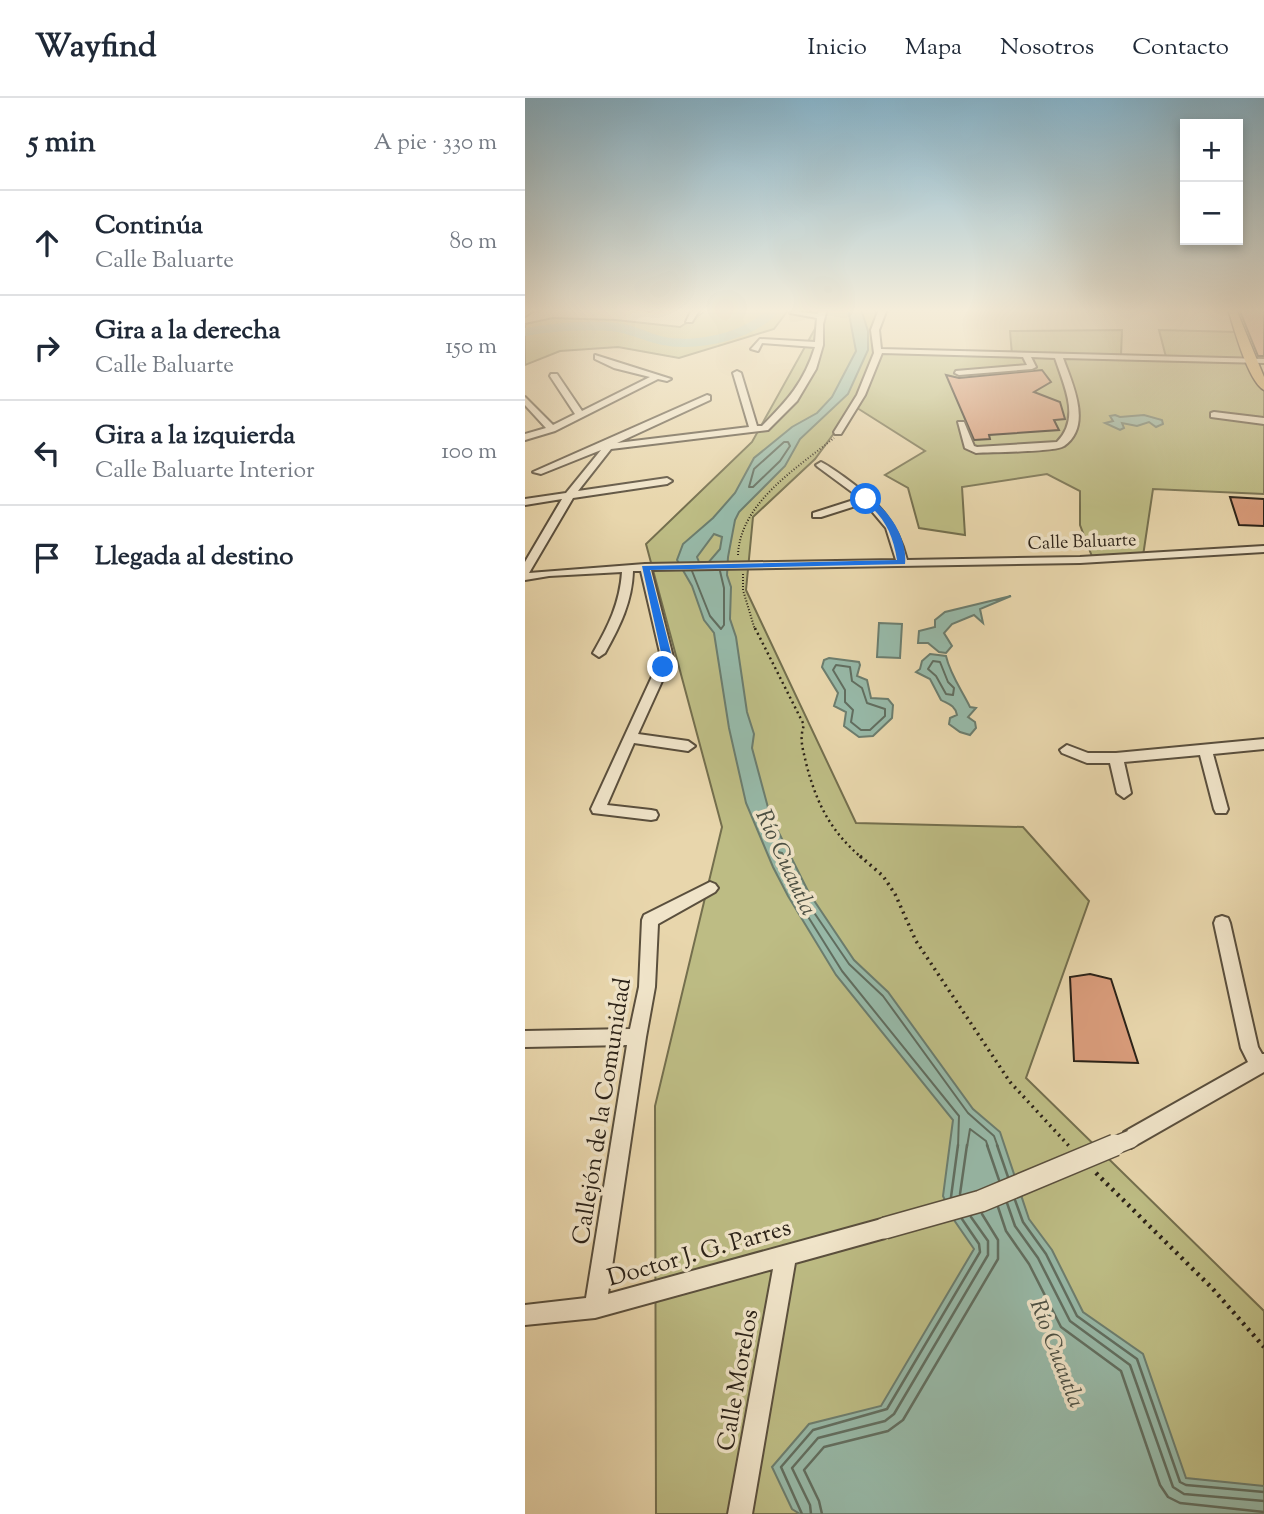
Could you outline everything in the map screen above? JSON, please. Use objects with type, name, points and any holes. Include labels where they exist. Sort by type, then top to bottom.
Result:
[{"type":"street","points":[[650,375],[667,379]]},
{"type":"street","points":[[738,375],[754,430]]},
{"type":"street","points":[[525,571],[569,496],[607,446],[765,428],[794,399],[808,375]]},
{"type":"street","points":[[838,432],[861,395],[869,375]]},
{"type":"street","points":[[961,424],[970,448],[976,450],[1060,445],[1071,437],[1076,416],[1064,375]]},
{"type":"street","points":[[554,376],[580,415]]},
{"type":"street","points":[[525,437],[552,429],[656,377]]},
{"type":"street","points":[[538,472],[607,446],[707,398]]},
{"type":"street","points":[[525,400],[552,429]]},
{"type":"street","points":[[1214,415],[1264,421]]},
{"type":"street","points":[[821,466],[878,508],[889,522],[898,542],[902,562]]},
{"type":"street","points":[[525,502],[667,481]]},
{"type":"street","points":[[817,515],[866,499]]},
{"type":"street","name":"Calle Baluarte","points":[[525,577],[628,568],[1080,560],[1264,549]]},
{"type":"street","points":[[599,653],[619,618],[628,595],[628,568]]},
{"type":"street","points":[[645,568],[667,657],[598,808],[652,815]]},
{"type":"street","points":[[631,738],[688,746]]},
{"type":"street","points":[[1067,750],[1087,758],[1116,758],[1264,744]]},
{"type":"street","points":[[1205,749],[1221,809]]},
{"type":"street","points":[[1116,758],[1124,793]]},
{"type":"street","name":"Callejón de la Comunidad","points":[[596,1308],[636,1037],[647,987],[650,920],[711,888]]},
{"type":"street","points":[[1221,923],[1250,1048],[1261,1064]]},
{"type":"street","points":[[525,1039],[636,1037]]},
{"type":"street","name":"Doctor J. G. Parres","points":[[525,1315],[596,1308],[981,1200],[1131,1139],[1261,1064]]},
{"type":"street","name":"Calle Morelos","points":[[740,1514],[786,1255]]},
{"type":"path","points":[[838,432],[772,491],[743,526],[737,554],[741,587],[780,686],[804,725],[800,737],[815,797],[843,842],[883,876],[895,894],[916,942],[1010,1082],[1076,1153]]},
{"type":"path","points":[[1095,1172],[1212,1288],[1264,1347]]},
{"type":"shaded area","points":[[789,375],[1260,375],[1264,383],[1264,494],[1153,489],[1143,556],[1093,559],[1080,525],[1080,491],[1047,474],[962,487],[965,535],[919,528],[908,488],[885,475],[925,451],[854,406],[815,459],[753,517],[746,590],[856,823],[1023,827],[1089,901],[1026,1078],[1264,1311],[1264,1514],[656,1514],[655,1106],[722,827],[646,544],[752,442]]},
{"type":"water","name":"Río Cuautla","points":[[843,375],[857,375],[848,394],[800,439],[785,466],[739,512],[728,557],[730,619],[736,637],[747,712],[754,734],[752,748],[770,815],[809,893],[854,960],[888,992],[973,1109],[1000,1132],[1029,1219],[1052,1250],[1083,1312],[1143,1354],[1186,1478],[1264,1486],[1264,1514],[800,1514],[792,1509],[772,1467],[809,1424],[881,1406],[974,1249],[954,1220],[943,1196],[953,1120],[836,975],[773,867],[746,803],[729,728],[714,633],[704,620],[692,586],[677,560],[683,544],[713,518],[735,493],[754,458],[792,427],[817,413],[832,397]],"holes":[[[714,534],[722,537],[720,549],[708,563],[699,562],[697,557]]]},
{"type":"water","points":[[1144,415],[1162,420],[1163,424],[1156,427],[1149,422],[1137,426],[1122,423],[1124,428],[1120,430],[1105,423],[1113,421],[1110,416]]},
{"type":"water","points":[[1011,596],[980,609],[983,623],[974,615],[952,624],[944,633],[952,646],[946,653],[939,652],[928,643],[918,643],[919,631],[935,627],[935,620],[945,612]]},
{"type":"water","points":[[879,623],[902,624],[900,658],[877,657]]},
{"type":"water","points":[[930,654],[946,656],[970,707],[976,708],[968,717],[975,722],[976,728],[970,735],[949,724],[950,718],[957,715],[955,709],[941,700],[930,679],[916,672]]},
{"type":"water","points":[[829,658],[859,662],[857,676],[867,680],[871,698],[888,699],[893,705],[892,718],[873,736],[859,737],[844,726],[846,712],[834,706],[838,693],[822,667],[824,660]]},
{"type":"building","points":[[946,375],[959,378],[1046,375],[1051,382],[1034,392],[1060,402],[1065,419],[1054,420],[1059,430],[989,435],[990,439],[974,440]]},
{"type":"building","points":[[1230,497],[1264,499],[1264,526],[1239,525]]},
{"type":"building","points":[[1090,974],[1111,979],[1138,1063],[1074,1061],[1070,977]]},
{"type":"route","points":[[663,667],[667,657],[645,568],[902,562],[898,542],[889,522],[878,508],[866,499]]}]
